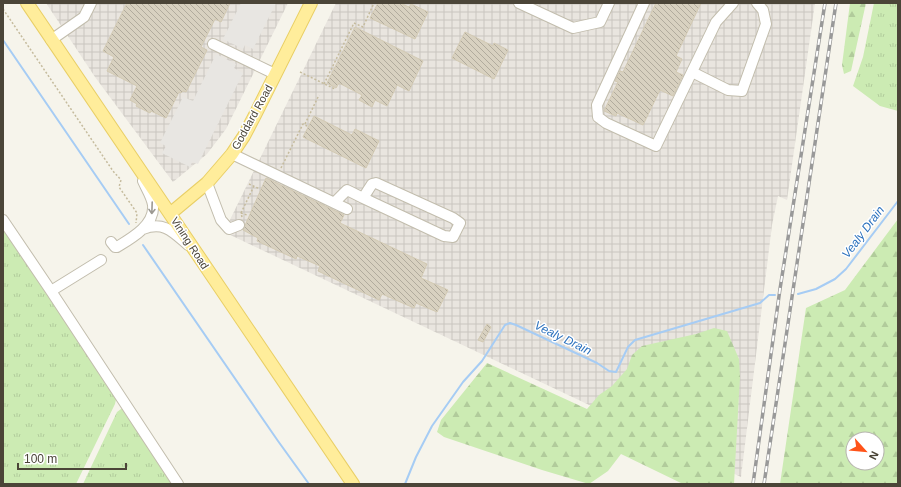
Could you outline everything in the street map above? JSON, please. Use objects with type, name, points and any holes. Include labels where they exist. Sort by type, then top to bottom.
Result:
[{"type":"main road","name":"Vining Road","points":[[27,3],[354,484]]},
{"type":"main road","name":"Goddard Road","points":[[171,213],[207,183],[232,154],[244,136],[311,3]]},
{"type":"street","points":[[52,40],[84,17],[91,3]]},
{"type":"street","points":[[519,3],[573,28],[600,22],[609,3]]},
{"type":"street","points":[[644,3],[597,105],[598,117],[606,123],[656,146],[716,22],[733,3]]},
{"type":"street","points":[[692,72],[728,90],[742,91],[766,24],[763,10],[757,3]]},
{"type":"street","points":[[213,44],[275,74]]},
{"type":"street","points":[[232,154],[347,209]]},
{"type":"street","points":[[111,242],[117,247],[139,226],[149,221],[153,206],[137,166]]},
{"type":"street","points":[[207,183],[221,220],[229,229],[241,221]]},
{"type":"street","points":[[334,203],[347,190],[363,198],[444,236],[453,237],[460,223],[453,218],[376,183],[372,184],[363,198]]},
{"type":"street","points":[[3,220],[178,484]]},
{"type":"street","points":[[139,226],[168,228],[194,250]]},
{"type":"street","points":[[51,291],[101,260]]},
{"type":"path","points":[[324,84],[354,23],[363,27],[374,3]]},
{"type":"path","points":[[3,9],[109,165],[121,180],[120,187],[138,212],[139,226]]},
{"type":"path","points":[[300,72],[335,89]]},
{"type":"path","points":[[277,175],[319,95]]},
{"type":"path","points":[[249,184],[260,189]]},
{"type":"path","points":[[241,221],[241,213],[254,186]]},
{"type":"path","points":[[241,213],[247,215]]},
{"type":"shaded area","points":[[46,3],[288,3],[226,129],[207,154],[173,182],[95,77]]},
{"type":"shaded area","points":[[241,3],[276,3],[253,49],[245,45],[243,49],[223,39]]},
{"type":"shaded area","points":[[336,3],[815,3],[787,200],[778,196],[772,225],[741,477],[224,232]]},
{"type":"shaded area","points":[[216,54],[236,64],[234,68],[243,73],[198,164],[192,162],[190,167],[162,153],[166,146],[160,143],[183,97],[193,101]]},
{"type":"green space","points":[[850,3],[866,3],[851,71],[844,74],[842,65]]},
{"type":"green space","points":[[874,3],[898,3],[898,111],[880,106],[853,86],[863,57]]},
{"type":"green space","points":[[898,219],[898,484],[780,484],[806,308],[845,290]]},
{"type":"green space","points":[[3,227],[117,395],[115,404],[76,484],[3,484]]},
{"type":"green space","points":[[714,328],[727,331],[739,359],[740,377],[734,484],[683,484],[621,454],[608,471],[589,484],[444,437],[437,432],[441,420],[487,363],[587,409],[599,395],[612,386],[627,369],[632,355],[642,346],[696,334]]},
{"type":"green space","points":[[126,408],[176,484],[83,484],[117,412]]},
{"type":"building","points":[[127,3],[230,3],[221,22],[215,19],[201,47],[207,50],[186,92],[179,92],[166,118],[151,111],[150,113],[136,106],[137,104],[130,100],[137,86],[107,71],[114,57],[103,51]]},
{"type":"building","points":[[378,3],[400,3],[409,7],[411,4],[428,12],[415,39],[370,18]]},
{"type":"building","points":[[656,3],[701,3],[676,56],[682,59],[676,72],[683,75],[673,96],[660,90],[643,125],[617,113],[616,116],[604,111],[618,82],[615,81],[620,71],[623,72]]},
{"type":"building","points":[[355,27],[423,61],[409,91],[397,85],[387,106],[375,100],[372,107],[359,100],[362,95],[339,83],[336,88],[327,83]]},
{"type":"building","points":[[465,32],[493,46],[494,43],[508,50],[494,79],[452,58]]},
{"type":"building","points":[[314,116],[352,135],[355,129],[379,141],[366,168],[303,137]]},
{"type":"building","points":[[266,178],[344,215],[340,223],[427,264],[421,278],[448,290],[437,312],[416,303],[414,308],[382,294],[379,300],[318,271],[320,266],[297,256],[296,259],[257,241],[258,238],[243,230]]},
{"type":"building","points":[[487,324],[491,327],[483,342],[478,340]]},
{"type":"waterway","points":[[3,40],[129,224]]},
{"type":"waterway","name":"Vealy Drain","points":[[798,294],[816,289],[835,279],[846,269],[898,201]]},
{"type":"waterway","points":[[143,245],[309,484]]},
{"type":"waterway","name":"Vealy Drain","points":[[405,484],[416,457],[432,426],[463,382],[482,361],[505,325],[510,323],[516,325],[597,363],[609,371],[616,372],[628,347],[635,340],[760,303],[769,295],[775,295]]},
{"type":"railway","points":[[753,484],[780,289],[825,3]]},
{"type":"railway","points":[[764,484],[836,3]]}]
